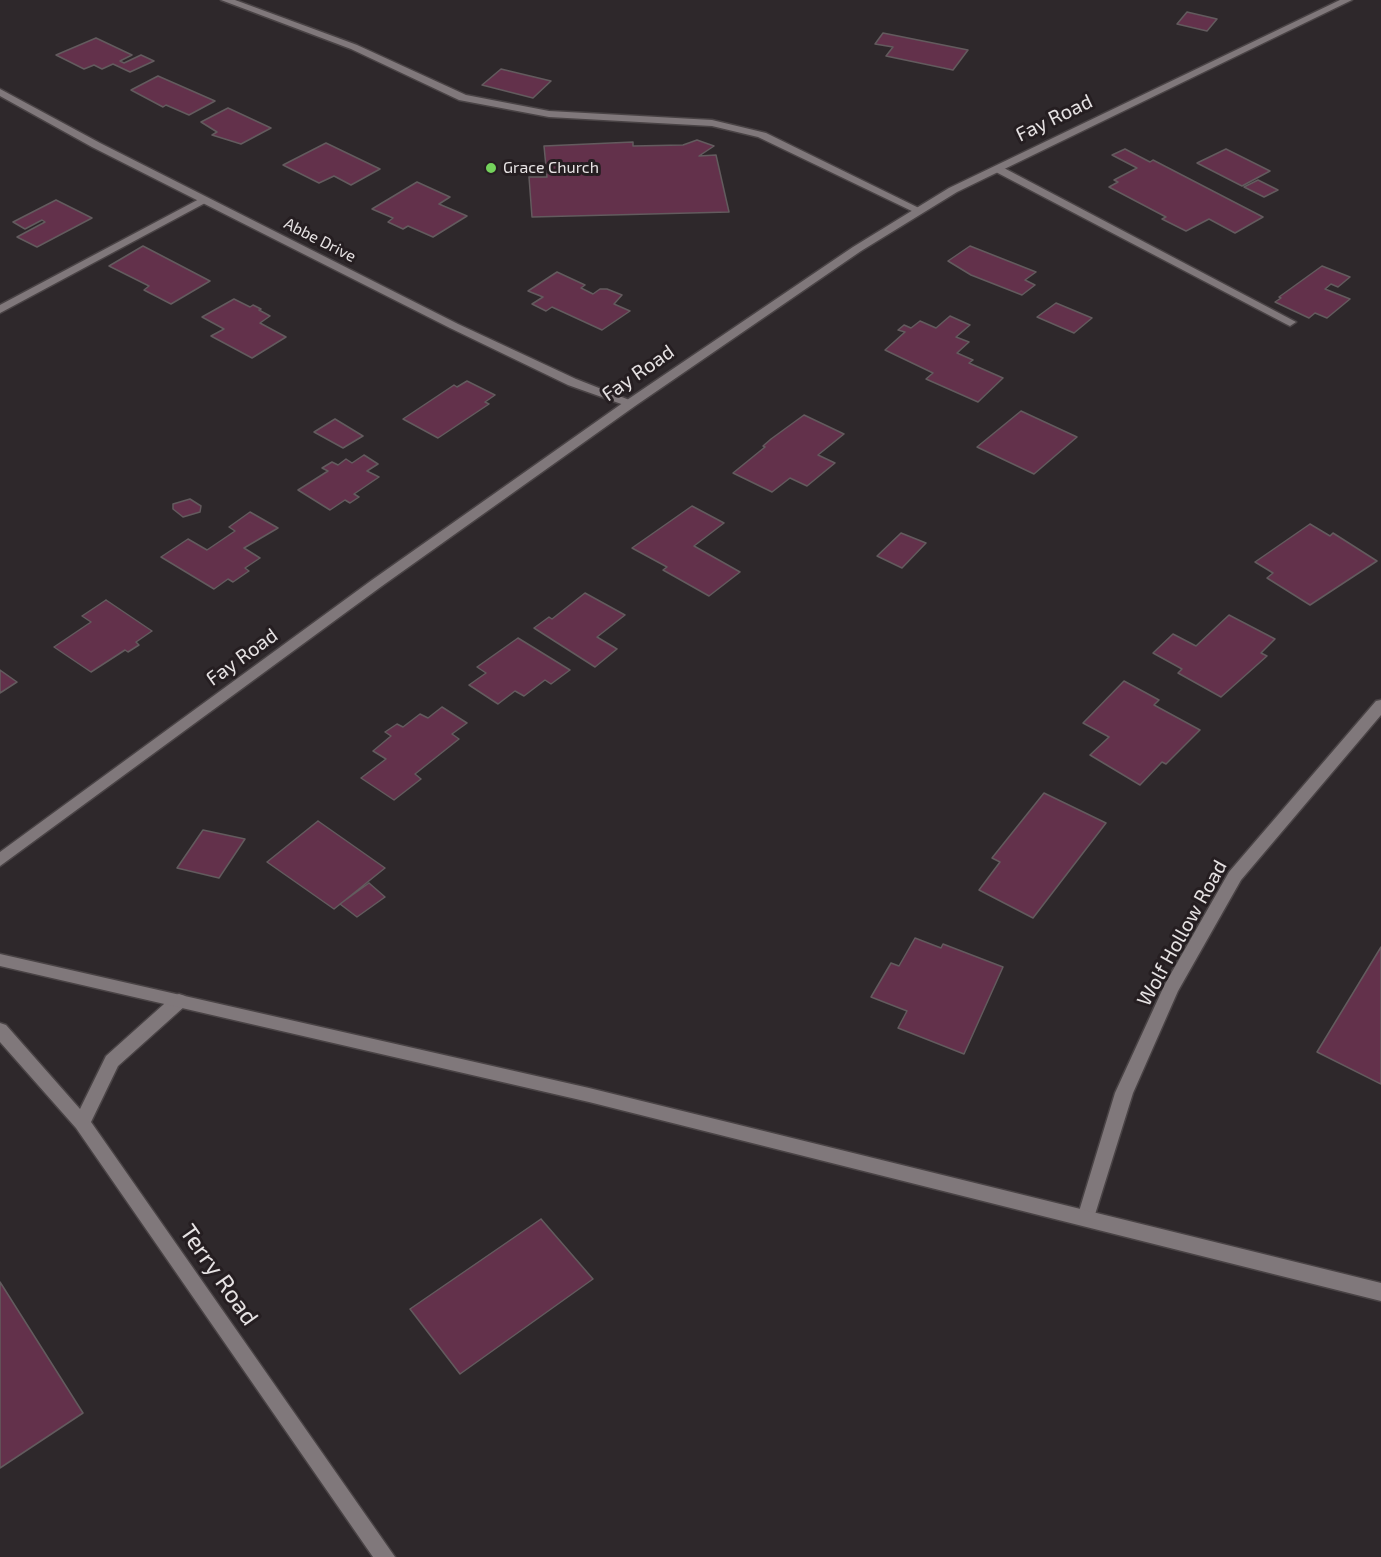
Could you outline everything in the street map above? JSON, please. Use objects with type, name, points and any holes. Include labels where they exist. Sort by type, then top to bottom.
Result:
[{"type":"street","points":[[226,0],[354,47],[463,98],[549,114],[712,123],[762,135],[920,210]]},
{"type":"street","name":"Fay Road","points":[[0,860],[368,590],[631,403],[857,249],[953,190],[1347,0]]},
{"type":"street","name":"Abbe Drive","points":[[0,92],[96,145],[453,326],[572,382],[631,403]]},
{"type":"street","points":[[998,169],[1290,322]]},
{"type":"street","points":[[0,310],[203,200]]},
{"type":"street","name":"Wolf Hollow Road","points":[[1086,1218],[1124,1093],[1171,989],[1235,876],[1381,705]]},
{"type":"street","points":[[0,960],[589,1095],[1381,1292]]},
{"type":"street","points":[[82,1123],[112,1061],[179,1001]]},
{"type":"street","name":"Terry Road","points":[[0,1030],[82,1123],[385,1557]]},
{"type":"building","points":[[1187,12],[1217,19],[1207,31],[1177,24]]},
{"type":"building","points":[[883,33],[968,50],[953,70],[886,56],[893,47],[875,44]]},
{"type":"building","points":[[96,38],[132,55],[120,61],[124,63],[141,55],[154,61],[130,72],[113,64],[102,69],[94,65],[84,69],[56,55]]},
{"type":"building","points":[[501,69],[551,81],[533,98],[482,85]]},
{"type":"building","points":[[158,76],[215,101],[189,115],[166,105],[163,107],[131,90]]},
{"type":"building","points":[[228,108],[271,128],[241,144],[212,135],[217,132],[201,122]]},
{"type":"building","points":[[697,140],[714,146],[699,156],[716,155],[729,212],[532,217],[529,177],[547,177],[544,146],[633,142],[633,146],[683,145]]},
{"type":"building","points":[[326,143],[380,169],[351,185],[334,176],[319,183],[283,165]]},
{"type":"building","points":[[1125,149],[1150,162],[1153,160],[1263,217],[1235,233],[1209,219],[1186,231],[1162,219],[1166,217],[1109,187],[1118,182],[1114,180],[1137,168],[1112,155]]},
{"type":"building","points":[[1226,149],[1270,171],[1242,186],[1197,163]]},
{"type":"building","points":[[1258,180],[1278,190],[1264,197],[1244,187]]},
{"type":"building","points":[[417,182],[450,197],[439,204],[467,216],[433,237],[408,226],[403,229],[388,222],[393,218],[372,209]]},
{"type":"building","points":[[56,200],[92,218],[37,247],[17,237],[45,222],[42,220],[25,229],[13,222]]},
{"type":"building","points":[[143,246],[210,281],[171,304],[144,290],[149,286],[109,266]]},
{"type":"building","points":[[970,246],[1036,272],[1025,280],[1035,285],[1022,295],[971,275],[948,261]]},
{"type":"building","points":[[1322,266],[1350,277],[1338,287],[1331,284],[1325,289],[1350,299],[1327,318],[1315,313],[1309,318],[1275,302],[1281,298],[1279,297]]},
{"type":"building","points":[[557,272],[585,285],[581,288],[593,294],[600,289],[607,289],[622,295],[614,304],[630,311],[602,330],[552,307],[546,311],[532,304],[543,297],[528,291]]},
{"type":"building","points":[[234,299],[250,307],[253,305],[261,309],[259,310],[270,316],[260,323],[286,337],[252,358],[211,336],[224,329],[202,317]]},
{"type":"building","points":[[1056,303],[1092,318],[1074,333],[1037,317]]},
{"type":"building","points":[[950,316],[970,325],[956,337],[969,342],[957,353],[973,360],[969,363],[1003,378],[978,402],[926,379],[933,373],[885,350],[905,332],[898,330],[904,325],[911,328],[920,321],[936,328]]},
{"type":"building","points":[[467,381],[495,395],[485,402],[489,404],[438,438],[403,419],[454,385],[457,387]]},
{"type":"building","points":[[1021,411],[1077,437],[1034,474],[977,447]]},
{"type":"building","points":[[804,415],[844,434],[818,455],[835,463],[807,486],[790,478],[772,492],[733,473],[765,447],[763,446],[771,439]]},
{"type":"building","points":[[335,419],[363,436],[343,448],[314,432]]},
{"type":"building","points":[[364,455],[378,464],[367,471],[379,477],[354,494],[359,497],[350,503],[345,500],[330,510],[298,490],[328,471],[322,468],[332,462],[338,465],[346,459],[352,463]]},
{"type":"building","points":[[190,499],[201,506],[200,512],[183,517],[173,509],[173,504]]},
{"type":"building","points":[[692,506],[724,523],[694,546],[740,572],[709,596],[663,570],[667,567],[632,548]]},
{"type":"building","points":[[250,512],[278,528],[244,548],[260,558],[245,568],[249,571],[233,582],[228,579],[214,589],[161,557],[188,539],[207,550],[235,531],[229,527]]},
{"type":"building","points":[[1310,524],[1330,536],[1333,533],[1377,561],[1310,605],[1267,578],[1273,573],[1255,562]]},
{"type":"building","points":[[901,533],[926,543],[902,568],[877,556]]},
{"type":"building","points":[[585,593],[625,615],[597,637],[617,649],[595,667],[534,628],[549,617],[552,619]]},
{"type":"building","points":[[106,600],[152,631],[136,642],[139,645],[128,652],[125,650],[91,672],[54,647],[91,622],[82,616]]},
{"type":"building","points":[[1229,615],[1275,639],[1261,653],[1267,656],[1221,697],[1178,673],[1182,669],[1153,653],[1173,634],[1196,646]]},
{"type":"building","points":[[518,638],[570,670],[551,684],[545,680],[524,696],[515,691],[498,704],[469,685],[486,673],[477,667]]},
{"type":"building","points":[[0,670],[17,682],[0,693]]},
{"type":"building","points":[[1124,681],[1159,700],[1154,705],[1200,730],[1166,764],[1162,762],[1140,785],[1090,755],[1109,737],[1083,723]]},
{"type":"building","points":[[442,707],[467,723],[452,734],[459,739],[415,774],[421,779],[394,800],[361,778],[386,759],[373,751],[391,736],[385,732],[397,724],[403,727],[420,714],[428,718]]},
{"type":"building","points":[[1044,793],[1106,823],[1033,918],[979,890],[1000,862],[992,858]]},
{"type":"building","points":[[318,821],[385,868],[334,909],[267,862]]},
{"type":"building","points":[[203,830],[245,839],[219,878],[177,868]]},
{"type":"building","points":[[369,883],[385,897],[357,917],[340,904]]},
{"type":"building","points":[[915,938],[941,948],[943,944],[1003,967],[964,1054],[898,1028],[907,1011],[871,997],[891,963],[899,966]]},
{"type":"building","points":[[1381,947],[1381,1084],[1317,1052]]},
{"type":"building","points":[[541,1219],[593,1279],[460,1374],[410,1309]]},
{"type":"building","points":[[0,1282],[83,1413],[0,1468]]},
{"type":"place","name":"Grace Church","points":[[491,168]]}]
